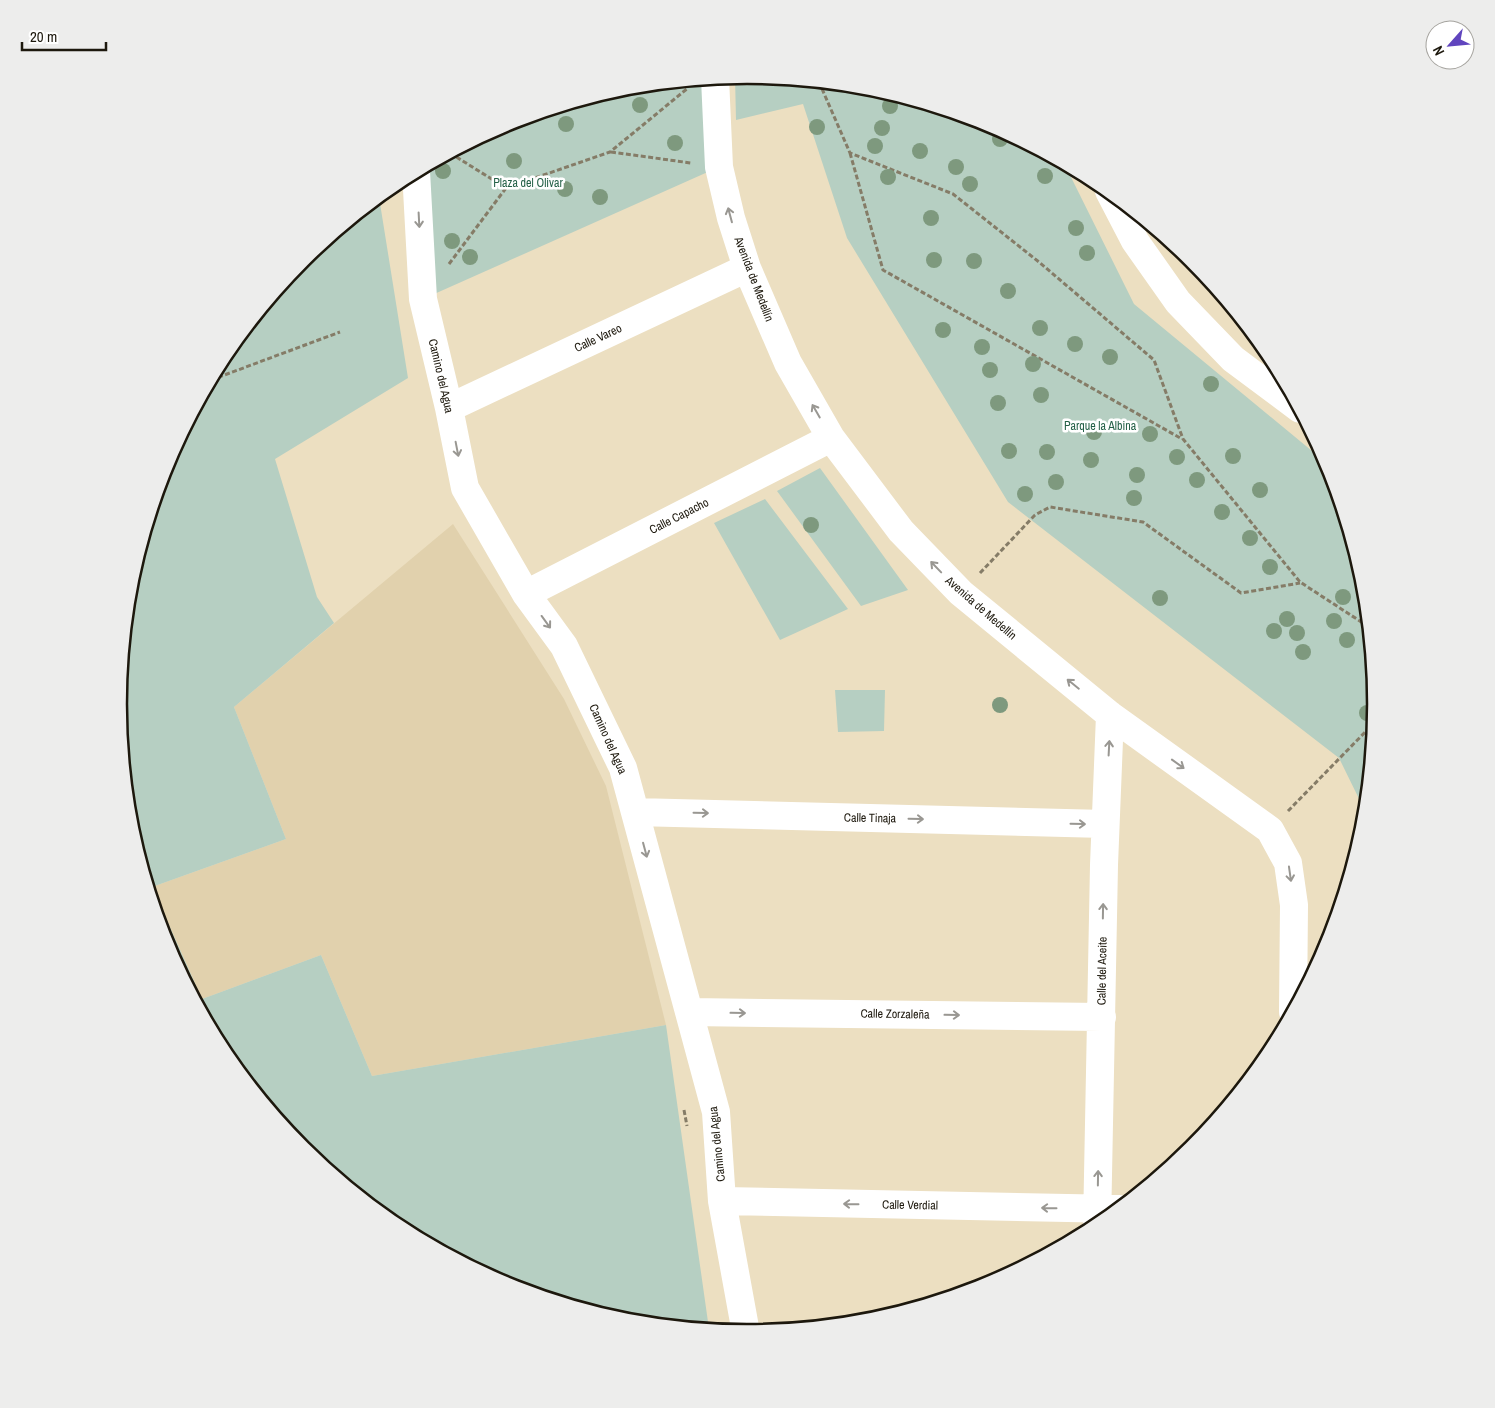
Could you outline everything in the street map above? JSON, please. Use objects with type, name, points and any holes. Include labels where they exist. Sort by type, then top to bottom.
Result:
[{"type":"street","name":"Avenida de Medellín","points":[[704,85],[731,218],[747,268],[788,363],[831,438],[901,531],[961,593],[1110,715],[1270,830],[1288,863],[1294,905],[1293,999]]},
{"type":"street","name":"Camino del Agua","points":[[417,180],[424,299],[465,488],[526,594],[564,646],[623,768],[716,1112],[722,1201],[744,1324]]},
{"type":"street","points":[[1117,206],[1135,241],[1178,302],[1233,359],[1288,400]]},
{"type":"street","name":"Calle Vareo","points":[[449,408],[747,268]]},
{"type":"street","name":"Calle Capacho","points":[[526,594],[831,438]]},
{"type":"street","name":"Calle del Aceite","points":[[1104,1211],[1102,1017],[1105,824],[1110,715]]},
{"type":"street","name":"Calle Tinaja","points":[[635,812],[1105,824]]},
{"type":"street","name":"Calle Zorzaleña","points":[[689,1012],[1102,1017]]},
{"type":"street","name":"Calle Verdial","points":[[722,1201],[1099,1215]]},
{"type":"path","points":[[424,299],[506,188],[610,152],[698,86]]},
{"type":"path","points":[[822,88],[850,153],[883,270],[1183,439]]},
{"type":"path","points":[[610,152],[719,167]]},
{"type":"path","points":[[850,153],[953,194],[1039,262],[1154,360],[1183,439],[1300,582],[1362,622]]},
{"type":"path","points":[[455,157],[506,188]]},
{"type":"path","points":[[221,376],[340,332]]},
{"type":"path","points":[[961,593],[1035,515],[1050,507],[1143,522],[1241,593],[1300,582]]},
{"type":"path","points":[[1270,830],[1367,731]]},
{"type":"path","points":[[684,1109],[687,1128]]},
{"type":"shaded area","points":[[453,524],[564,699],[606,786],[666,1025],[372,1076],[321,955],[202,999],[164,914],[155,886],[286,839],[234,707]]},
{"type":"green space","name":"Parque la Albina","points":[[735,84],[788,85],[828,89],[908,105],[947,117],[985,131],[1022,148],[1070,174],[1134,304],[1315,453],[1335,505],[1347,543],[1362,623],[1368,704],[1366,745],[1360,800],[1339,758],[1008,502],[847,238],[803,104],[736,120]]},
{"type":"green space","name":"Plaza del Olivar","points":[[715,85],[719,167],[423,299],[416,180],[473,148],[510,131],[548,117],[626,96],[667,89]]},
{"type":"green space","points":[[380,205],[408,378],[275,459],[317,597],[334,623],[234,707],[286,839],[155,886],[139,825],[129,745],[127,704],[133,623],[148,543],[160,505],[174,467],[210,394],[255,326],[281,295],[309,265]]},
{"type":"green space","points":[[820,468],[908,590],[861,606],[777,491]]},
{"type":"green space","points":[[765,499],[848,609],[780,640],[714,523]]},
{"type":"green space","points":[[835,690],[885,690],[884,731],[838,732]]},
{"type":"green space","points":[[164,914],[202,998],[174,941]]},
{"type":"green space","points":[[321,955],[372,1076],[666,1025],[708,1323],[626,1312],[548,1291],[510,1277],[473,1260],[403,1220],[339,1170],[309,1143],[281,1113],[255,1082],[232,1049],[202,999]]}]
